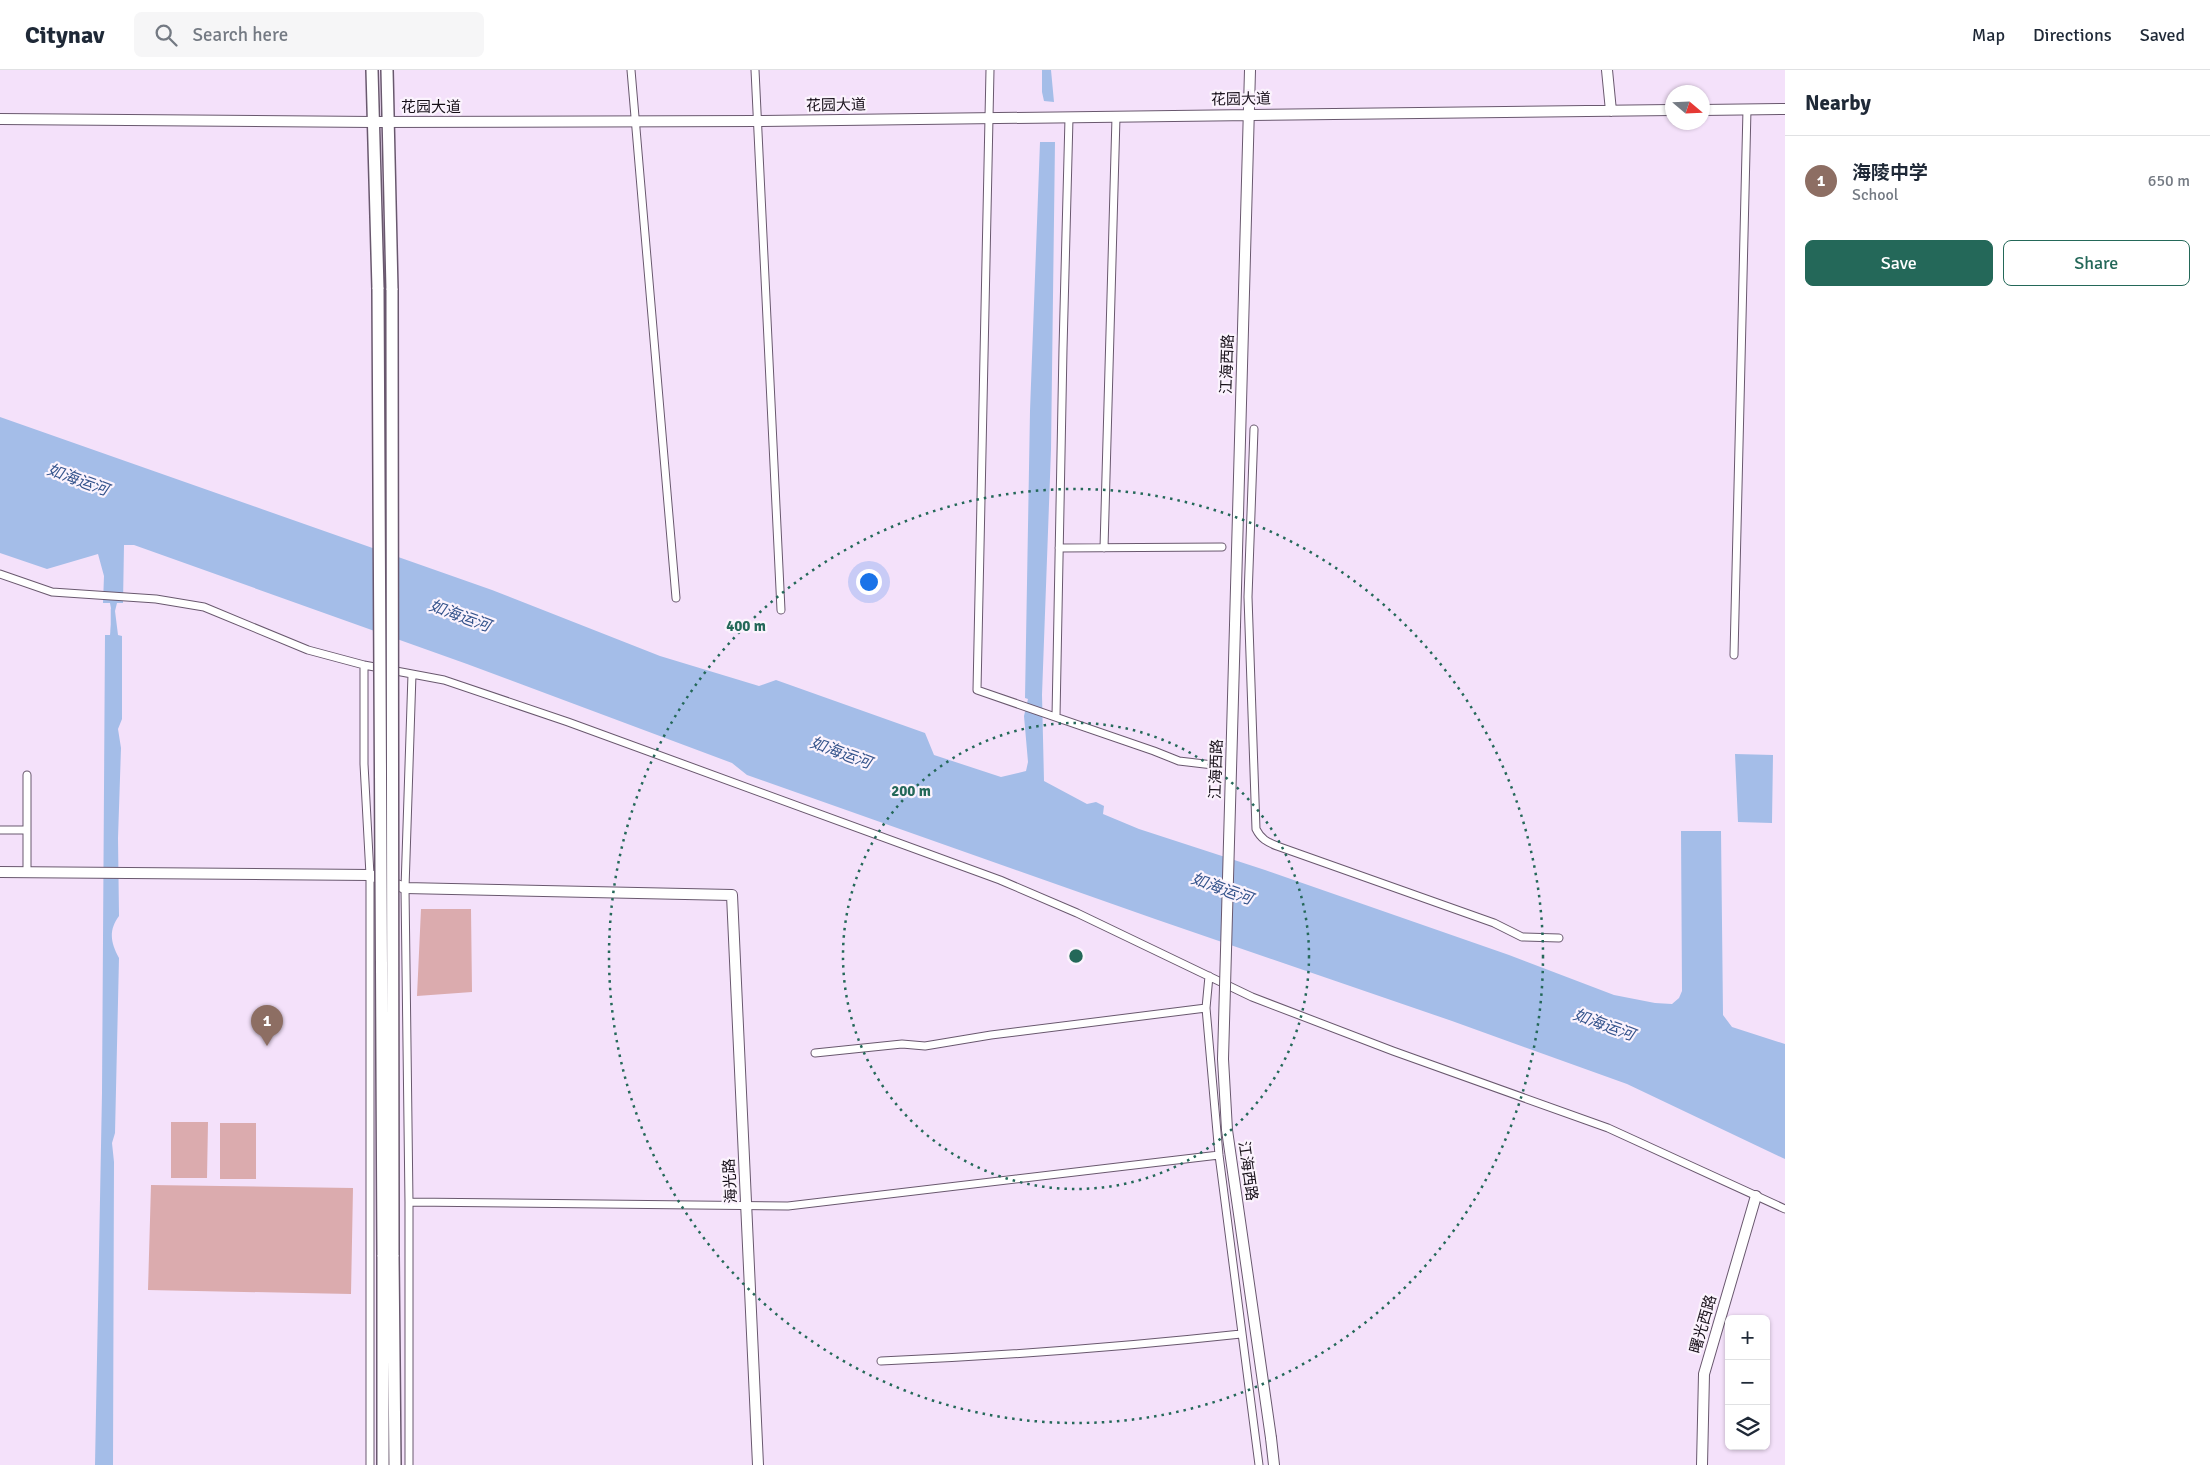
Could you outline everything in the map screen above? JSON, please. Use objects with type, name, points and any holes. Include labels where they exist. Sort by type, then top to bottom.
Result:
[{"type":"main road","points":[[372,70],[378,289],[388,1255],[395,1465]]},
{"type":"main road","points":[[383,1465],[388,1255],[392,290],[387,70]]},
{"type":"street","points":[[632,70],[676,598]]},
{"type":"street","points":[[755,70],[781,610]]},
{"type":"street","points":[[990,70],[977,690],[1179,761],[1212,765]]},
{"type":"street","name":"江海西路","points":[[1250,70],[1223,1060],[1228,1130],[1274,1465]]},
{"type":"street","points":[[1607,70],[1611,111]]},
{"type":"street","points":[[1734,655],[1747,109]]},
{"type":"street","points":[[1710,110],[1785,109]]},
{"type":"street","name":"花园大道","points":[[0,119],[373,122],[757,121],[1665,110]]},
{"type":"street","points":[[1104,548],[1116,117]]},
{"type":"street","points":[[1056,717],[1069,118]]},
{"type":"street","points":[[1254,429],[1248,597],[1256,829],[1259,836],[1277,846],[1494,923],[1522,937],[1560,938]]},
{"type":"street","points":[[1060,548],[1222,546]]},
{"type":"street","points":[[0,574],[52,592],[156,599],[204,607],[308,650],[364,665],[444,680],[568,722],[1000,880],[1077,913],[1252,997],[1608,1128],[1785,1209]]},
{"type":"street","points":[[364,665],[364,764],[370,875],[370,1465]]},
{"type":"street","points":[[409,1465],[409,1202],[405,888],[412,674]]},
{"type":"street","points":[[27,775],[27,872]]},
{"type":"street","points":[[0,830],[27,830]]},
{"type":"street","points":[[0,872],[370,875],[405,888]]},
{"type":"street","name":"海光路","points":[[405,888],[732,896],[758,1465]]},
{"type":"street","points":[[1209,976],[1206,1008],[1219,1156],[1259,1465]]},
{"type":"street","points":[[815,1053],[902,1044],[925,1046],[992,1034],[1206,1008]]},
{"type":"street","points":[[409,1202],[788,1206],[1219,1156]]},
{"type":"street","name":"曙光西路","points":[[1702,1465],[1704,1374],[1756,1196]]},
{"type":"street","points":[[881,1361],[1120,1346],[1241,1334]]},
{"type":"shaded area","points":[[421,909],[471,909],[472,992],[417,996]]},
{"type":"shaded area","points":[[171,1122],[208,1122],[207,1178],[171,1178]]},
{"type":"shaded area","points":[[220,1123],[256,1123],[256,1179],[220,1179]]},
{"type":"shaded area","points":[[151,1185],[353,1188],[351,1294],[148,1290]]},
{"type":"water","points":[[1042,70],[1051,70],[1054,102],[1044,101]]},
{"type":"water","name":"如海运河","points":[[1040,142],[1055,142],[1051,450],[1042,695],[1044,781],[1087,804],[1096,802],[1104,806],[1103,814],[1139,829],[1265,870],[1509,955],[1614,995],[1655,1003],[1672,1004],[1679,998],[1682,991],[1681,831],[1721,831],[1723,1015],[1732,1027],[1785,1044],[1785,1159],[1627,1084],[747,775],[732,763],[467,664],[134,545],[124,545],[123,603],[117,603],[115,611],[118,635],[122,636],[122,719],[118,729],[121,748],[118,838],[119,916],[112,932],[114,947],[119,958],[115,1133],[112,1143],[114,1162],[113,1465],[95,1465],[102,1093],[105,635],[110,635],[112,614],[110,603],[103,603],[104,576],[98,554],[47,569],[0,553],[0,417],[492,590],[660,656],[759,686],[776,680],[925,733],[934,755],[1001,777],[1026,771],[1028,762],[1024,716],[1028,699],[1025,698],[1030,411]]},
{"type":"water","points":[[1735,754],[1773,755],[1772,823],[1738,822]]},
{"type":"waterway","points":[[112,609],[112,631]]},
{"type":"place","name":"海陵中学","points":[[267,1046]]}]
